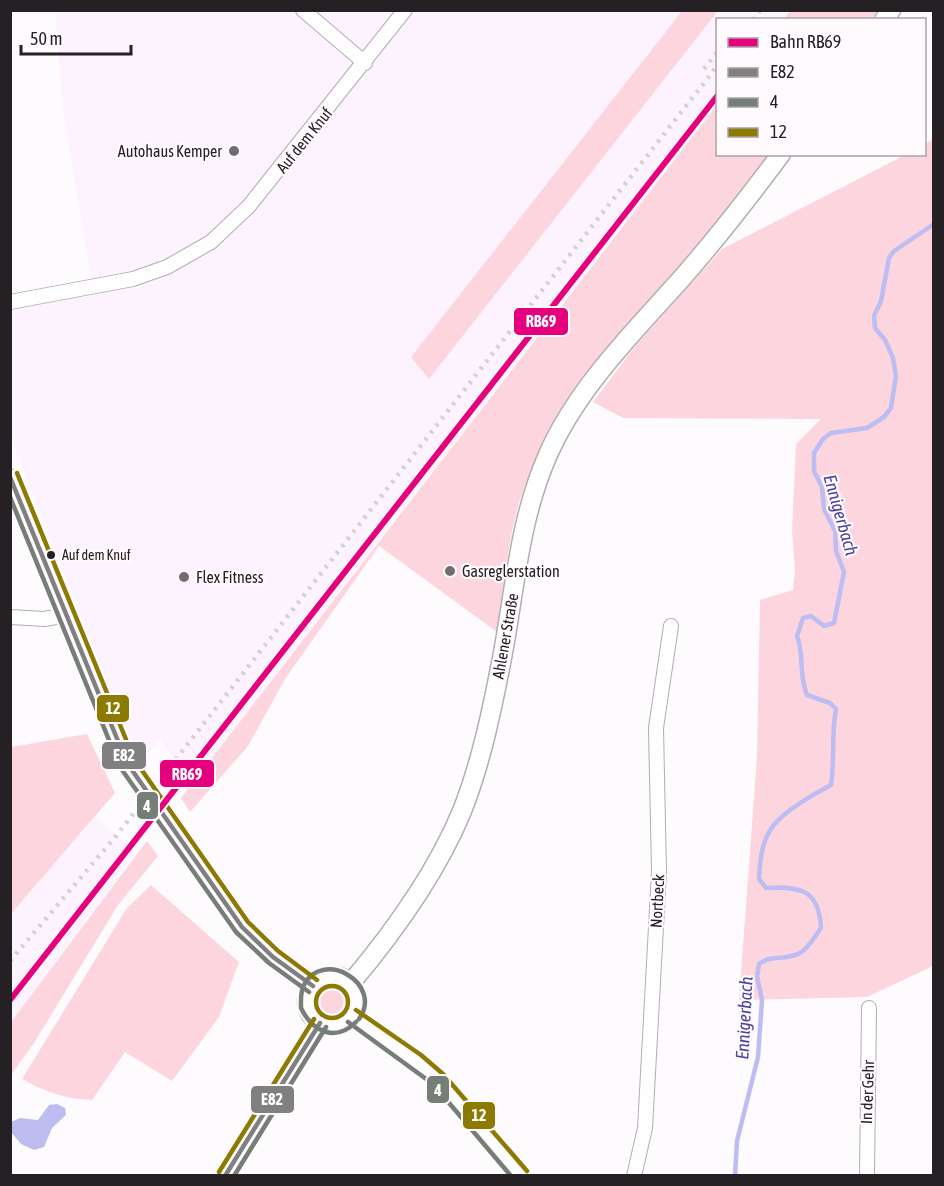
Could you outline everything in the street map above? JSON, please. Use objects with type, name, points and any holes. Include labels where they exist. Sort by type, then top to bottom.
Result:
[{"type":"main road","name":"Ahlener Straße","points":[[350,984],[424,884],[461,812],[491,712],[523,527],[534,488],[566,419],[592,383],[722,233],[780,156]]},
{"type":"main road","points":[[331,976],[350,984],[357,1003],[352,1016],[340,1025],[320,1023],[308,1006],[313,986],[331,976]]},
{"type":"main road","points":[[225,1176],[320,1023]]},
{"type":"street","points":[[303,10],[365,63]]},
{"type":"street","name":"Auf dem Knuf","points":[[10,302],[133,279],[167,267],[211,242],[249,206],[405,10]]},
{"type":"street","points":[[10,476],[127,763],[242,927],[273,957],[313,986]]},
{"type":"street","points":[[10,617],[44,619],[67,615]]},
{"type":"street","name":"Nortbeck","points":[[634,1176],[645,1128],[659,872],[656,728],[671,626]]},
{"type":"street","name":"In der Gehr","points":[[867,1176],[869,1008]]},
{"type":"street","points":[[352,1016],[417,1061],[438,1079],[521,1176]]},
{"type":"shaded area","points":[[791,10],[878,10],[872,18],[785,18]]},
{"type":"shaded area","points":[[55,11],[682,11],[412,356],[429,379],[718,11],[791,11],[785,18],[716,18],[716,106],[190,786],[160,739],[140,763],[11,439],[11,308],[94,295],[64,119]]},
{"type":"shaded area","points":[[682,11],[718,11],[429,379],[411,357]]},
{"type":"shaded area","points":[[716,106],[716,156],[769,156],[716,225],[586,373],[562,409],[542,446],[518,506],[508,553],[497,632],[379,546],[285,679],[248,746],[190,812],[181,798]]},
{"type":"shaded area","points":[[933,139],[933,966],[867,997],[739,1000],[757,757],[760,600],[793,590],[795,571],[792,530],[796,444],[821,419],[623,418],[593,402],[637,344],[722,249],[903,156],[926,156],[926,143]]},
{"type":"shaded area","points":[[87,734],[115,793],[11,914],[11,747]]},
{"type":"shaded area","points":[[96,816],[135,854],[11,1022],[11,914]]},
{"type":"shaded area","points":[[147,841],[158,856],[118,905],[34,1043],[11,1075],[11,1022]]},
{"type":"shaded area","points":[[151,885],[239,962],[219,1017],[172,1081],[125,1052],[92,1100],[56,1094],[22,1079],[127,908]]},
{"type":"shaded area","points":[[332,988],[341,992],[345,1001],[341,1010],[332,1014],[323,1010],[319,1001],[323,992]]},
{"type":"water","points":[[57,1104],[65,1108],[66,1115],[52,1128],[44,1147],[34,1150],[21,1144],[11,1132],[11,1122],[20,1118],[38,1120],[49,1105]]},
{"type":"waterway","name":"Ennigerbach","points":[[735,1176],[737,1141],[758,1057],[762,1000],[757,977],[759,964],[769,959],[790,957],[800,953],[821,928],[816,905],[806,893],[798,889],[766,888],[759,879],[763,847],[771,829],[790,810],[831,785],[836,709],[830,703],[807,695],[797,636],[803,618],[811,616],[824,626],[834,623],[844,572],[836,551],[835,531],[824,509],[822,487],[814,471],[814,453],[823,439],[831,433],[867,428],[884,417],[891,408],[896,376],[893,358],[885,340],[875,328],[874,316],[881,301],[889,258],[894,251],[934,224]]},
{"type":"railway","points":[[754,18],[760,10]]},
{"type":"railway","points":[[704,69],[716,54]]},
{"type":"railway","points":[[10,961],[116,836],[716,68]]},
{"type":"rail line","name":"RB69","points":[[10,1000],[716,98]]},
{"type":"transit line","name":"12","points":[[17,473],[134,759],[248,922],[278,951],[317,980]]},
{"type":"transit line","name":"E82","points":[[10,477],[127,763],[242,927],[273,957],[313,986]]},
{"type":"transit line","name":"4","points":[[10,497],[120,767],[236,932],[269,963],[309,992]]},
{"type":"transit line","name":"4","points":[[356,1022],[340,1032],[332,1033],[325,1032],[311,1023],[301,1008],[301,999],[304,985],[313,974],[324,970],[336,970],[348,975],[358,983],[364,994],[365,1006],[359,1019]]},
{"type":"transit line","name":"12","points":[[332,986],[343,991],[348,1002],[343,1013],[332,1018],[321,1013],[316,1002],[321,991],[332,986]]},
{"type":"transit line","name":"12","points":[[356,1010],[421,1055],[443,1074],[527,1171]]},
{"type":"transit line","name":"12","points":[[219,1172],[314,1019]]},
{"type":"transit line","name":"4","points":[[348,1022],[433,1084],[511,1176]]},
{"type":"transit line","name":"E82","points":[[225,1176],[320,1023]]},
{"type":"transit line","name":"4","points":[[234,1176],[326,1027]]},
{"type":"place","name":"Autohaus Kemper","points":[[234,151]]},
{"type":"place","name":"Auf dem Knuf","points":[[51,555]]},
{"type":"place","name":"Gasreglerstation","points":[[450,571]]},
{"type":"place","name":"Flex Fitness","points":[[184,577]]}]
